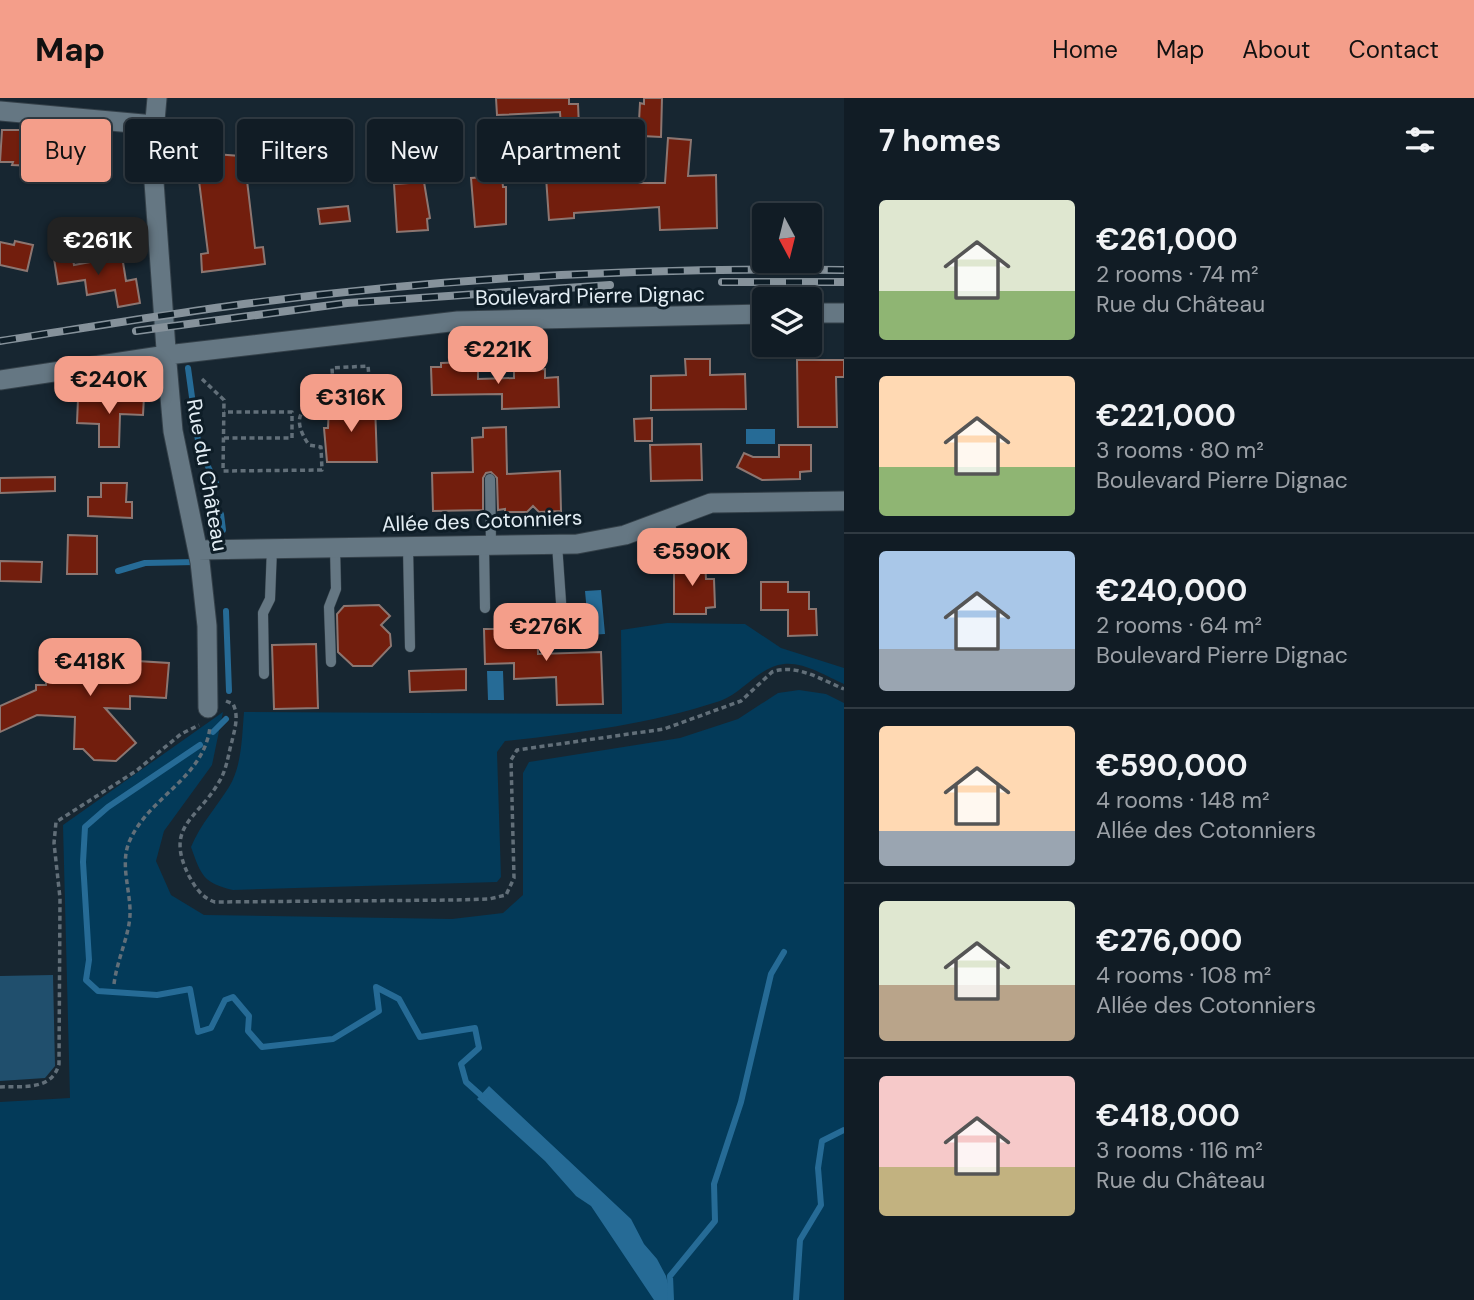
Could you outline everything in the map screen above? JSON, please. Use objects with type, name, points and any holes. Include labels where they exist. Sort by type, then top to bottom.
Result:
[{"type":"street","name":"Rue du Château","points":[[154,119],[157,98]]},
{"type":"street","points":[[0,111],[125,122]]},
{"type":"street","name":"Rue du Château","points":[[154,182],[173,431],[198,551],[207,626],[208,708]]},
{"type":"street","points":[[822,313],[844,313]]},
{"type":"street","name":"Boulevard Pierre Dignac","points":[[0,380],[167,355],[458,321],[752,314]]},
{"type":"street","name":"Allée des Cotonniers","points":[[198,551],[577,544],[625,535],[710,503],[844,500]]},
{"type":"lane","points":[[485,608],[489,479]]},
{"type":"lane","points":[[670,518],[673,551]]},
{"type":"lane","points":[[557,544],[563,631]]},
{"type":"lane","points":[[408,546],[410,647]]},
{"type":"lane","points":[[331,662],[329,607],[336,589],[335,547]]},
{"type":"lane","points":[[264,674],[263,613],[270,599],[272,548]]},
{"type":"path","points":[[334,400],[332,368],[368,366],[370,398]]},
{"type":"path","points":[[202,379],[224,400],[223,471],[322,470],[321,447],[309,445],[301,434],[299,420],[305,407],[317,400],[388,397]]},
{"type":"path","points":[[224,412],[292,412],[292,438],[224,438]]},
{"type":"path","points":[[0,1087],[48,1083],[56,1075],[59,1064],[60,898],[54,843],[56,822],[135,771],[181,734],[198,727],[208,708],[224,700],[233,704],[237,717],[226,770],[192,815],[179,844],[182,861],[204,897],[215,902],[489,899],[506,895],[513,878],[510,761],[517,750],[664,729],[741,701],[772,673],[779,670],[808,673],[844,689]]},
{"type":"path","points":[[114,984],[130,914],[125,856],[129,842],[149,810],[188,775],[201,757],[209,732],[208,708]]},
{"type":"shaded area","points":[[746,429],[775,429],[775,444],[746,444]]},
{"type":"shaded area","points":[[601,590],[605,634],[589,635],[585,591]]},
{"type":"shaded area","points":[[667,623],[745,624],[781,648],[844,668],[844,684],[807,667],[784,664],[766,670],[729,697],[693,709],[614,727],[505,741],[497,752],[501,877],[497,882],[233,890],[209,881],[201,871],[191,847],[237,770],[244,712],[622,714],[621,630]]},
{"type":"shaded area","points":[[487,671],[503,671],[504,700],[488,700]]},
{"type":"shaded area","points":[[799,690],[826,694],[844,703],[844,1300],[0,1300],[0,1102],[70,1098],[63,825],[223,712],[212,765],[164,831],[156,861],[171,895],[204,915],[452,919],[503,913],[523,895],[523,773],[529,762],[680,738],[738,719],[778,693]]},
{"type":"shaded area","points":[[53,975],[55,1066],[45,1078],[0,1081],[0,976]]},
{"type":"shaded area","points":[[489,1086],[631,1219],[666,1276],[672,1300],[654,1300],[591,1206],[576,1196],[545,1161],[477,1099]]},
{"type":"building","points":[[496,98],[569,98],[569,104],[578,104],[579,119],[560,119],[560,112],[497,115]]},
{"type":"building","points":[[644,98],[662,98],[661,137],[645,136],[645,119],[639,119],[640,103],[644,104]]},
{"type":"building","points":[[2,130],[21,130],[21,165],[0,162]]},
{"type":"building","points":[[668,138],[691,140],[688,176],[716,175],[717,228],[660,230],[659,207],[574,213],[574,218],[549,220],[546,182],[665,183]]},
{"type":"building","points":[[223,155],[237,156],[237,182],[247,182],[255,248],[263,247],[265,264],[202,272],[201,254],[208,253],[199,182],[223,182]]},
{"type":"building","points":[[471,178],[477,178],[477,182],[503,182],[503,187],[506,187],[506,224],[475,227]]},
{"type":"building","points":[[424,182],[430,218],[427,219],[428,230],[397,232],[394,184]]},
{"type":"building","points":[[348,206],[350,221],[320,224],[318,209]]},
{"type":"building","points":[[15,241],[33,245],[27,271],[0,265],[0,242],[14,245]]},
{"type":"building","points":[[71,249],[74,265],[122,256],[126,281],[136,279],[140,303],[118,307],[115,290],[87,295],[85,280],[58,284],[53,252]]},
{"type":"building","points":[[685,359],[710,359],[710,375],[745,374],[746,409],[651,410],[651,376],[686,375]]},
{"type":"building","points":[[797,360],[844,360],[844,377],[836,377],[837,427],[798,427]]},
{"type":"building","points":[[468,362],[468,366],[478,366],[478,379],[514,378],[514,370],[545,369],[545,378],[558,377],[559,407],[502,409],[502,394],[432,395],[431,367],[441,367],[441,363]]},
{"type":"building","points":[[115,395],[144,396],[143,415],[120,414],[119,447],[99,447],[99,424],[77,423],[78,399],[114,400]]},
{"type":"building","points":[[375,404],[377,462],[327,462],[324,428],[328,428],[329,405]]},
{"type":"building","points":[[652,418],[652,441],[635,441],[634,419]]},
{"type":"building","points":[[506,427],[507,474],[560,471],[561,511],[539,512],[533,506],[527,512],[498,510],[497,478],[491,472],[486,473],[483,478],[483,510],[433,511],[432,473],[473,472],[472,438],[483,437],[483,428]]},
{"type":"building","points":[[701,444],[702,480],[651,481],[650,445]]},
{"type":"building","points":[[779,445],[811,445],[811,471],[800,472],[800,479],[762,480],[737,467],[744,453],[753,457],[779,457]]},
{"type":"building","points":[[55,477],[55,491],[0,493],[0,478]]},
{"type":"building","points":[[101,483],[127,483],[126,502],[132,502],[132,518],[88,516],[88,497],[101,497]]},
{"type":"building","points":[[68,535],[97,536],[97,574],[67,574]]},
{"type":"building","points":[[0,561],[42,562],[41,582],[0,581]]},
{"type":"building","points":[[674,561],[705,561],[706,579],[714,579],[715,607],[706,608],[706,614],[674,614]]},
{"type":"building","points":[[761,582],[788,582],[788,592],[809,592],[809,609],[816,609],[817,635],[788,636],[788,610],[761,610]]},
{"type":"building","points":[[379,605],[390,616],[381,625],[390,634],[391,646],[372,666],[353,666],[338,652],[337,614],[344,606]]},
{"type":"building","points":[[537,616],[538,654],[601,652],[603,704],[557,705],[556,677],[514,679],[514,663],[485,664],[484,629],[512,629],[511,617]]},
{"type":"building","points":[[316,644],[318,708],[274,709],[272,645]]},
{"type":"building","points":[[47,652],[105,654],[105,659],[169,663],[166,698],[130,696],[130,709],[105,708],[136,743],[116,761],[94,760],[83,749],[74,749],[75,717],[37,715],[0,732],[0,706],[36,690],[36,685],[46,685]]},
{"type":"building","points":[[466,669],[466,690],[410,692],[409,671]]},
{"type":"waterway","points":[[188,368],[199,448],[216,483]]},
{"type":"waterway","points":[[221,514],[223,530]]},
{"type":"waterway","points":[[118,571],[145,563],[196,562]]},
{"type":"waterway","points":[[226,611],[229,691]]},
{"type":"waterway","points":[[213,732],[226,719]]},
{"type":"waterway","points":[[200,745],[108,807],[85,827],[83,862],[89,960],[86,980],[98,991],[157,995],[190,989],[198,1032],[211,1028],[225,1000],[233,997],[249,1016],[248,1031],[262,1047],[333,1039],[379,1011],[376,987],[399,999],[420,1037],[475,1028],[479,1048],[461,1064],[466,1082],[485,1099]]},
{"type":"waterway","points":[[671,1300],[670,1276],[715,1221],[714,1184],[741,1102],[771,974],[784,952]]},
{"type":"waterway","points":[[796,1300],[800,1240],[821,1205],[818,1168],[822,1141],[844,1130]]},
{"type":"railway","points":[[0,341],[220,307],[399,287],[547,276],[696,270],[844,270]]},
{"type":"railway","points":[[722,282],[844,282]]},
{"type":"railway","points":[[136,331],[347,303],[610,285]]}]
